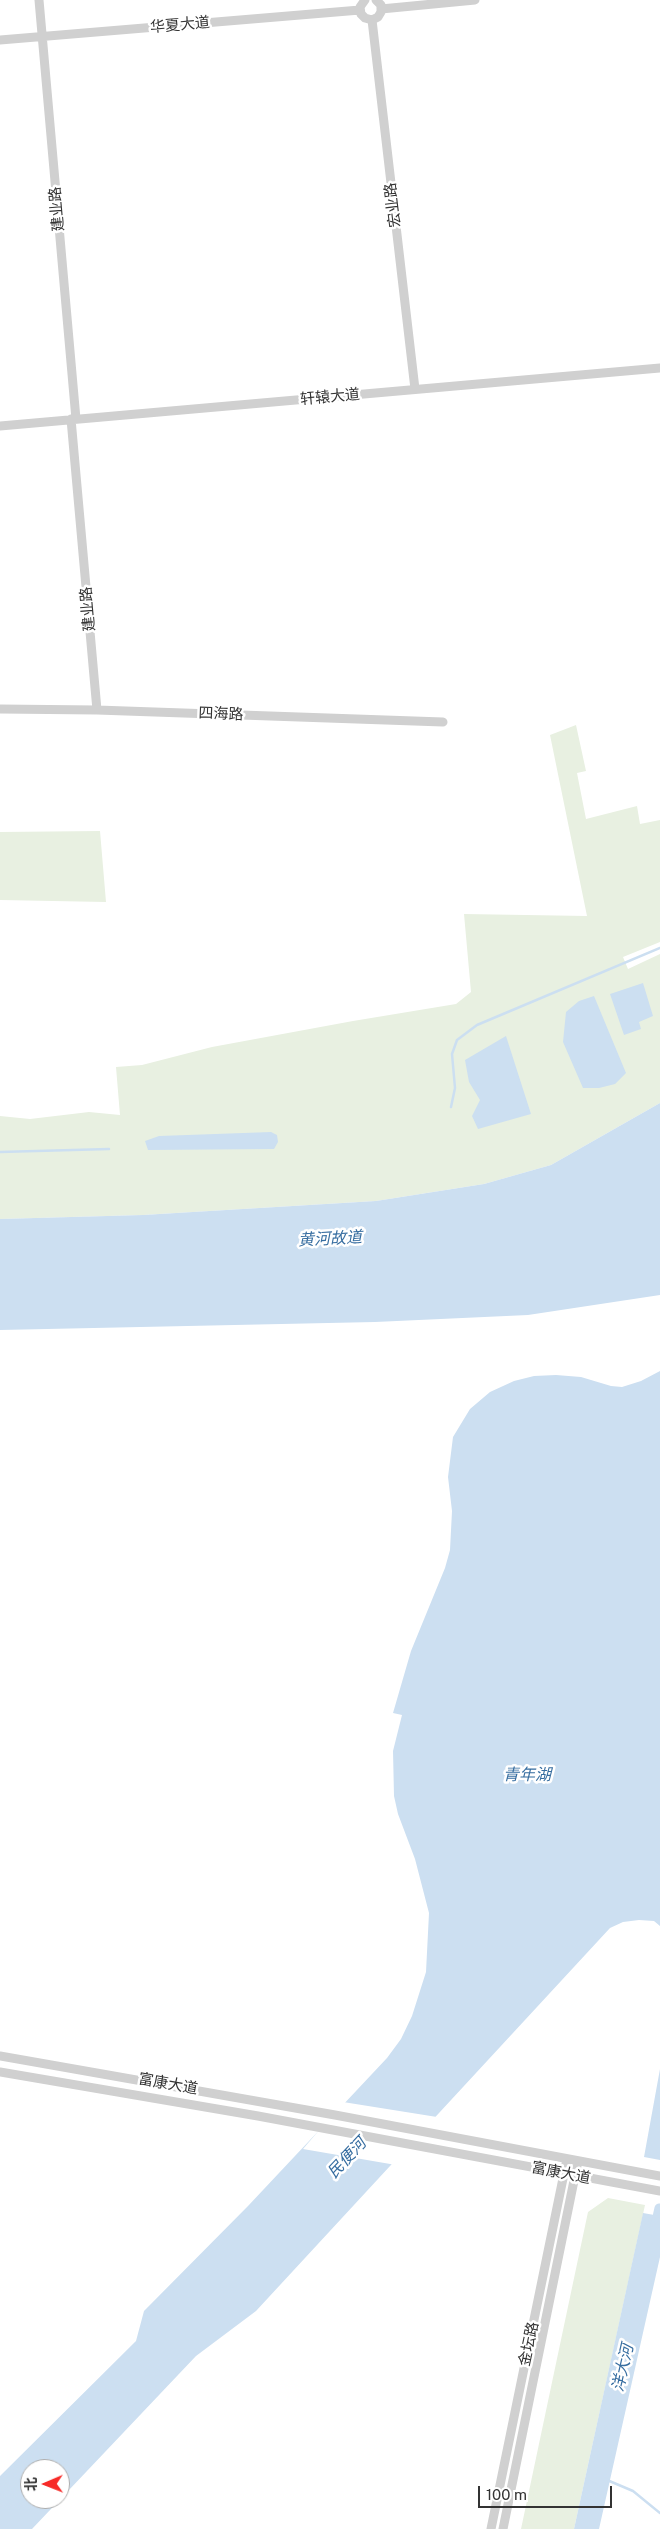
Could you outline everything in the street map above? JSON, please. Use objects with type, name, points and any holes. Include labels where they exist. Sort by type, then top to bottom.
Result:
[{"type":"street","name":"建业路","points":[[39,0],[97,710]]},
{"type":"street","points":[[365,0],[360,10],[363,16],[372,20],[378,17],[381,9],[376,0]]},
{"type":"street","points":[[381,9],[475,0]]},
{"type":"street","name":"华夏大道","points":[[0,40],[360,10]]},
{"type":"street","name":"宏业路","points":[[372,20],[415,390]]},
{"type":"street","name":"轩辕大道","points":[[0,426],[660,368]]},
{"type":"street","name":"四海路","points":[[0,709],[97,710],[443,722]]},
{"type":"street","name":"富康大道","points":[[0,2056],[335,2115],[660,2176]]},
{"type":"street","name":"富康大道","points":[[0,2072],[322,2128],[660,2191]]},
{"type":"street","points":[[504,2162],[508,2148]]},
{"type":"street","name":"金坛路","points":[[491,2529],[567,2159]]},
{"type":"street","name":"金坛路","points":[[503,2529],[578,2162]]},
{"type":"green space","points":[[576,725],[586,771],[577,773],[586,819],[637,806],[640,824],[660,820],[660,942],[623,957],[628,969],[660,954],[660,1103],[551,1165],[484,1184],[376,1201],[143,1215],[0,1219],[0,1116],[30,1119],[89,1112],[120,1115],[116,1067],[142,1065],[212,1047],[456,1004],[471,992],[464,914],[587,916],[550,735]]},
{"type":"green space","points":[[100,831],[106,902],[0,900],[0,832]]},
{"type":"green space","points":[[608,2198],[645,2205],[574,2529],[521,2529],[588,2212]]},
{"type":"water","points":[[643,983],[653,1016],[639,1022],[641,1029],[624,1035],[610,994]]},
{"type":"water","points":[[594,996],[626,1073],[615,1084],[599,1088],[583,1088],[563,1042],[566,1012],[579,1001]]},
{"type":"water","points":[[506,1036],[531,1114],[478,1129],[472,1116],[480,1100],[469,1082],[465,1060]]},
{"type":"water","name":"黄河故道","points":[[660,1103],[660,1295],[528,1315],[375,1322],[0,1330],[0,1219],[143,1215],[376,1201],[484,1184],[551,1165]]},
{"type":"water","points":[[271,1132],[277,1135],[278,1142],[274,1149],[148,1150],[145,1141],[159,1136]]},
{"type":"water","name":"青年湖","points":[[660,1371],[660,1926],[654,1921],[639,1920],[623,1922],[610,1928],[256,2311],[196,2356],[70,2489],[70,2459],[20,2459],[20,2509],[51,2509],[32,2529],[0,2529],[0,2476],[136,2341],[144,2311],[248,2206],[387,2058],[401,2039],[412,2016],[426,1972],[429,1913],[415,1859],[398,1814],[394,1796],[393,1751],[402,1715],[393,1713],[411,1651],[445,1568],[450,1550],[452,1511],[448,1477],[453,1437],[470,1409],[490,1392],[514,1381],[534,1376],[556,1375],[581,1377],[611,1386],[622,1387],[641,1381]]},
{"type":"water","points":[[660,2069],[660,2160],[644,2157]]},
{"type":"water","points":[[643,2213],[660,2216],[660,2257],[599,2529],[574,2529]]},
{"type":"pier","points":[[343,2102],[437,2117],[396,2165],[303,2149]]},
{"type":"waterway","points":[[451,1107],[455,1088],[452,1054],[457,1040],[477,1025],[660,948]]},
{"type":"waterway","points":[[0,1152],[109,1149]]},
{"type":"waterway","name":"洋大河","points":[[655,2226],[659,2208]]},
{"type":"waterway","points":[[607,2480],[633,2491],[660,2513]]},
{"type":"water label","name":"民便河","points":[[347,2158]]}]
